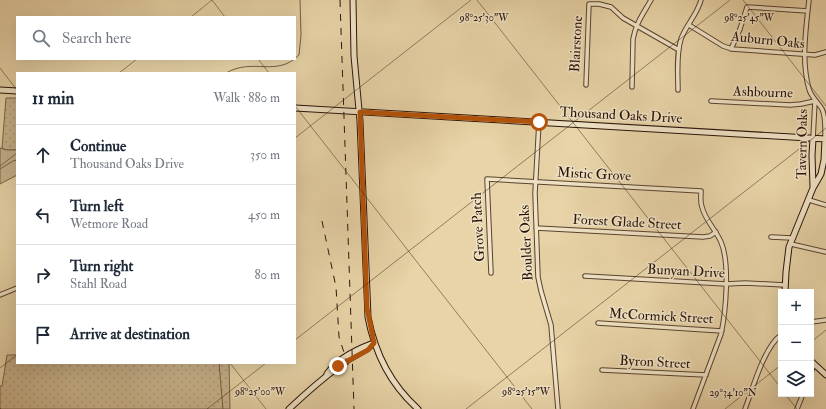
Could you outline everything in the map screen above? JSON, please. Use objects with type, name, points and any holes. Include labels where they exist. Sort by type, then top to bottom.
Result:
[{"type":"main road","points":[[353,0],[354,56],[360,112],[367,308],[374,343],[379,357],[392,380],[408,400],[418,409]]},
{"type":"main road","points":[[0,90],[16,92]]},
{"type":"main road","name":"Thousand Oaks Drive","points":[[296,108],[825,139]]},
{"type":"main road","name":"Tavern Oaks","points":[[813,139],[812,154],[814,188]]},
{"type":"main road","name":"Tavern Oaks","points":[[785,289],[786,272],[792,241],[821,174],[824,160],[825,139]]},
{"type":"main road","points":[[289,409],[327,375],[331,368],[345,357],[374,343]]},
{"type":"main road","points":[[814,364],[826,375]]},
{"type":"street","points":[[632,87],[636,25],[651,0]]},
{"type":"street","points":[[678,90],[679,50],[682,38],[696,13],[701,0]]},
{"type":"street","name":"Tavern Oaks","points":[[809,0],[805,55],[809,90],[825,115],[825,139]]},
{"type":"street","name":"Blairstone","points":[[586,85],[589,4],[599,4],[610,7],[623,18],[636,25]]},
{"type":"street","points":[[731,49],[740,29],[746,7],[808,11]]},
{"type":"street","points":[[636,25],[679,50]]},
{"type":"street","name":"Auburn Oaks","points":[[689,25],[723,46],[731,49],[805,55],[820,55],[826,52]]},
{"type":"street","name":"Tavern Oaks","points":[[813,139],[815,100]]},
{"type":"street","name":"Ashbourne","points":[[711,101],[790,105],[815,100]]},
{"type":"street","name":"Boulder Oaks","points":[[539,122],[535,182],[539,284],[549,313],[553,338],[558,409]]},
{"type":"street","name":"Mistic Grove","points":[[487,179],[701,191],[702,209],[716,232]]},
{"type":"street","name":"Grove Patch","points":[[487,179],[491,273]]},
{"type":"street","points":[[809,200],[826,204]]},
{"type":"street","name":"Forest Glade Street","points":[[536,228],[703,237],[710,236],[716,232]]},
{"type":"street","points":[[693,409],[722,331],[726,284],[726,258],[716,232]]},
{"type":"street","points":[[771,237],[792,241],[826,252]]},
{"type":"street","name":"Bunyan Drive","points":[[585,276],[726,284],[745,283],[785,285]]},
{"type":"street","points":[[0,295],[16,288]]},
{"type":"street","points":[[814,322],[826,320]]},
{"type":"street","name":"McCormick Street","points":[[598,324],[722,331]]},
{"type":"street","points":[[745,409],[768,350],[778,338]]},
{"type":"street","name":"Byron Street","points":[[602,370],[706,376]]},
{"type":"street","points":[[797,409],[802,397]]},
{"type":"shaded area","points":[[6,98],[16,98],[16,150],[6,150],[2,148]]},
{"type":"shaded area","points":[[0,148],[6,150],[16,150],[16,176],[0,184]]},
{"type":"shaded area","points":[[7,355],[16,355],[16,364],[229,364],[230,409],[0,409],[0,386],[2,386]]},
{"type":"waterway","points":[[296,57],[299,55],[301,35],[300,0]]},
{"type":"waterway","points":[[228,72],[246,67],[273,67],[293,60]]},
{"type":"waterway","points":[[0,169],[16,160]]},
{"type":"waterway","points":[[219,364],[223,409]]},
{"type":"railway","points":[[340,0],[354,409]]},
{"type":"railway","points":[[322,221],[336,287],[339,337],[349,368]]},
{"type":"route","points":[[338,366],[368,350],[374,343],[367,308],[360,112],[539,122]]}]
